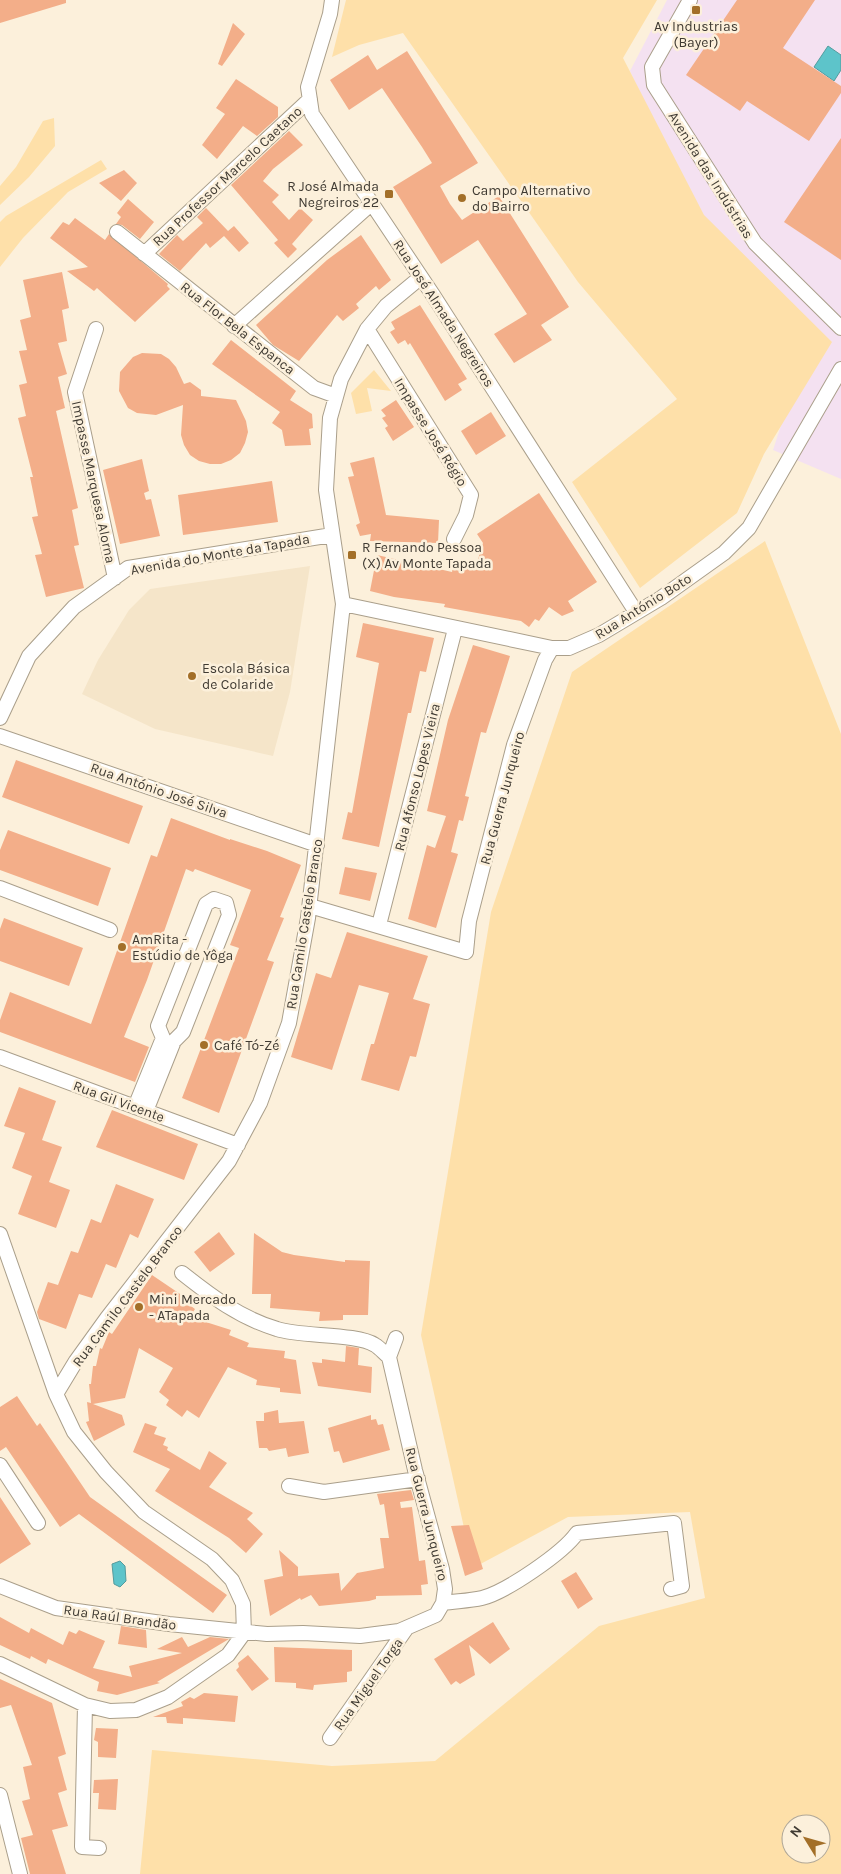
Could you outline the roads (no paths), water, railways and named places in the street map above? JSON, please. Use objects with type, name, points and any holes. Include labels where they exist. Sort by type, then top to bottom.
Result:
[{"type":"street","name":"Rua José Almada Negreiros","points":[[332,0],[330,14],[308,87],[312,114],[421,277],[636,612]]},
{"type":"street","name":"Avenida das Indústrias","points":[[690,0],[652,67],[654,84],[755,243],[841,328]]},
{"type":"street","name":"Rua Professor Marcelo Caetano","points":[[144,254],[310,98]]},
{"type":"street","points":[[234,326],[372,203]]},
{"type":"street","name":"Rua Flor Bela Espanca","points":[[117,232],[314,388],[336,396]]},
{"type":"street","name":"Rua Camilo Castelo Branco","points":[[56,1394],[76,1361],[107,1318],[201,1200],[238,1145],[260,1103],[289,1023],[310,906],[343,604],[326,490],[330,418],[341,379],[366,328],[386,306],[421,277]]},
{"type":"street","name":"Impasse José Régio","points":[[366,328],[471,495],[466,515],[454,539]]},
{"type":"street","name":"Impasse Marquesa Alorna","points":[[96,329],[75,392],[114,578]]},
{"type":"street","name":"Rua António Boto","points":[[343,604],[552,648],[569,648],[599,635],[724,553],[749,528],[841,369]]},
{"type":"street","name":"Avenida do Monte da Tapada","points":[[0,718],[29,656],[74,608],[128,568],[332,535]]},
{"type":"street","name":"Rua Afonso Lopes Vieira","points":[[379,925],[455,629]]},
{"type":"street","name":"Rua Guerra Junqueiro","points":[[379,925],[466,952],[469,921],[514,745],[545,660],[552,648]]},
{"type":"street","name":"Rua António José Silva","points":[[0,736],[317,844]]},
{"type":"street","points":[[0,888],[110,930]]},
{"type":"street","points":[[214,900],[226,903],[229,915],[184,1032],[174,1041],[141,1109],[163,1038],[158,1026],[206,904],[214,900]]},
{"type":"street","points":[[310,906],[379,925]]},
{"type":"street","name":"Rua Gil Vicente","points":[[0,1057],[238,1145]]},
{"type":"street","points":[[0,1234],[56,1394],[74,1432],[106,1472],[144,1512],[212,1559],[232,1580],[242,1604],[244,1633],[228,1655],[168,1696],[136,1710],[110,1711],[85,1705],[0,1664]]},
{"type":"street","points":[[182,1273],[239,1314],[277,1329],[310,1335],[337,1336],[373,1344],[389,1358],[396,1338]]},
{"type":"street","name":"Rua Guerra Junqueiro","points":[[389,1358],[442,1569],[446,1589],[443,1603]]},
{"type":"street","points":[[0,1465],[38,1523]]},
{"type":"street","points":[[289,1486],[324,1492],[418,1479]]},
{"type":"street","points":[[244,1633],[360,1636],[406,1629],[436,1615],[443,1603],[482,1598],[499,1592],[556,1555],[570,1542],[576,1533],[674,1523],[682,1586],[671,1589]]},
{"type":"street","name":"Rua Raúl Brandão","points":[[0,1586],[56,1608],[244,1633]]},
{"type":"street","name":"Rua Miguel Torga","points":[[330,1738],[406,1629]]},
{"type":"street","points":[[85,1705],[82,1847],[99,1848]]},
{"type":"street","points":[[0,1795],[20,1874]]},
{"type":"water","points":[[828,46],[841,55],[841,70],[834,81],[814,67]]},
{"type":"water","points":[[120,1561],[125,1566],[126,1581],[120,1587],[114,1584],[112,1564]]},
{"type":"place","name":"Av Industrias (Bayer)","points":[[696,10]]},
{"type":"place","name":"R José Almada Negreiros 22","points":[[389,194]]},
{"type":"place","name":"Campo Alternativo do Bairro","points":[[462,198]]},
{"type":"place","name":"R Fernando Pessoa (X) Av Monte Tapada","points":[[352,555]]},
{"type":"place","name":"Escola Básica de Colaride","points":[[192,676]]},
{"type":"place","name":"AmRita - Estúdio de Yôga","points":[[122,947]]},
{"type":"place","name":"Café Tó-Zé","points":[[204,1045]]},
{"type":"place","name":"Mini Mercado - ATapada","points":[[139,1307]]}]
